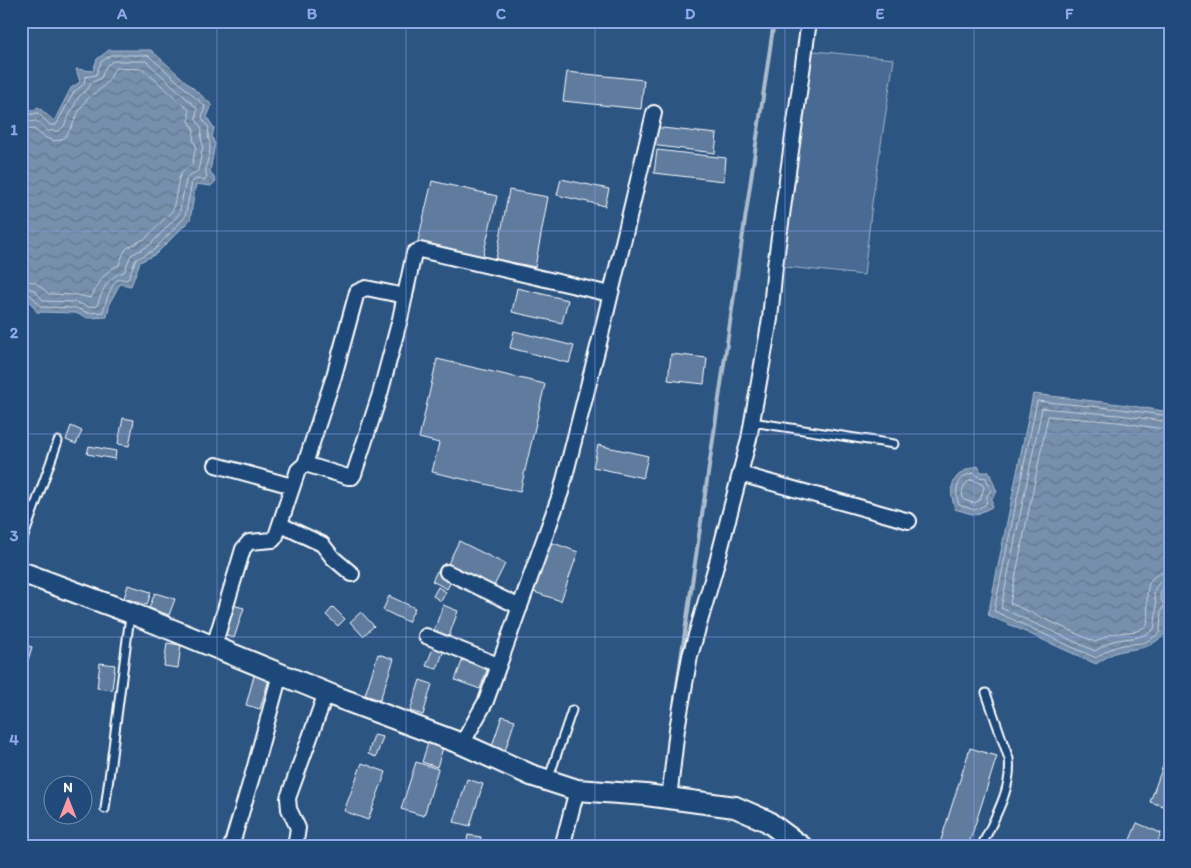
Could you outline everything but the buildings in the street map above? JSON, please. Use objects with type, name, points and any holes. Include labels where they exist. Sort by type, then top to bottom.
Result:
[{"type":"main road","points":[[21,572],[214,646],[326,693],[462,744],[531,775],[577,790],[646,795],[735,807],[767,821],[802,847]]},
{"type":"street","points":[[669,798],[677,729],[690,656],[716,566],[752,422],[770,319],[775,266],[809,21]]},
{"type":"street","points":[[462,744],[486,701],[561,492],[654,114]]},
{"type":"street","points":[[305,464],[348,477],[352,477],[354,474],[380,394],[414,253],[420,250],[610,294]]},
{"type":"street","points":[[214,646],[243,549],[249,542],[273,540],[281,525],[292,486],[298,470],[305,464],[334,376],[357,292],[360,289],[366,288],[405,296]]},
{"type":"street","points":[[216,465],[292,486]]},
{"type":"street","points":[[740,474],[909,521]]},
{"type":"street","points":[[281,525],[322,544],[333,558],[352,574]]},
{"type":"street","points":[[447,572],[520,607]]},
{"type":"street","points":[[426,636],[498,665]]},
{"type":"street","points":[[231,847],[280,674]]},
{"type":"street","points":[[295,847],[298,828],[289,809],[288,798],[326,693]]},
{"type":"street","points":[[562,847],[577,790]]},
{"type":"lane","points":[[752,422],[894,444]]},
{"type":"lane","points":[[21,545],[58,442]]},
{"type":"lane","points":[[105,809],[131,614]]},
{"type":"lane","points":[[981,847],[998,810],[1009,777],[1010,768],[1009,759],[986,693]]},
{"type":"lane","points":[[548,780],[572,710]]},
{"type":"shaded area","points":[[805,50],[894,59],[872,203],[864,275],[777,266]]},
{"type":"water","points":[[109,50],[151,50],[212,105],[207,117],[214,128],[212,137],[215,144],[210,171],[216,181],[211,186],[196,184],[190,220],[156,254],[140,262],[131,286],[120,284],[110,302],[107,317],[88,318],[75,313],[37,312],[28,299],[21,297],[21,110],[33,110],[38,107],[54,121],[71,88],[80,82],[76,69],[93,71],[97,59]]},
{"type":"water","points":[[1033,394],[1170,412],[1170,591],[1166,591],[1164,596],[1170,608],[1166,611],[1166,633],[1149,646],[1115,653],[1096,664],[988,615]]},
{"type":"water","points":[[978,466],[981,472],[989,472],[997,492],[992,498],[992,507],[975,515],[955,509],[952,486],[954,481],[963,472]]},
{"type":"waterway","points":[[674,707],[774,21]]}]
